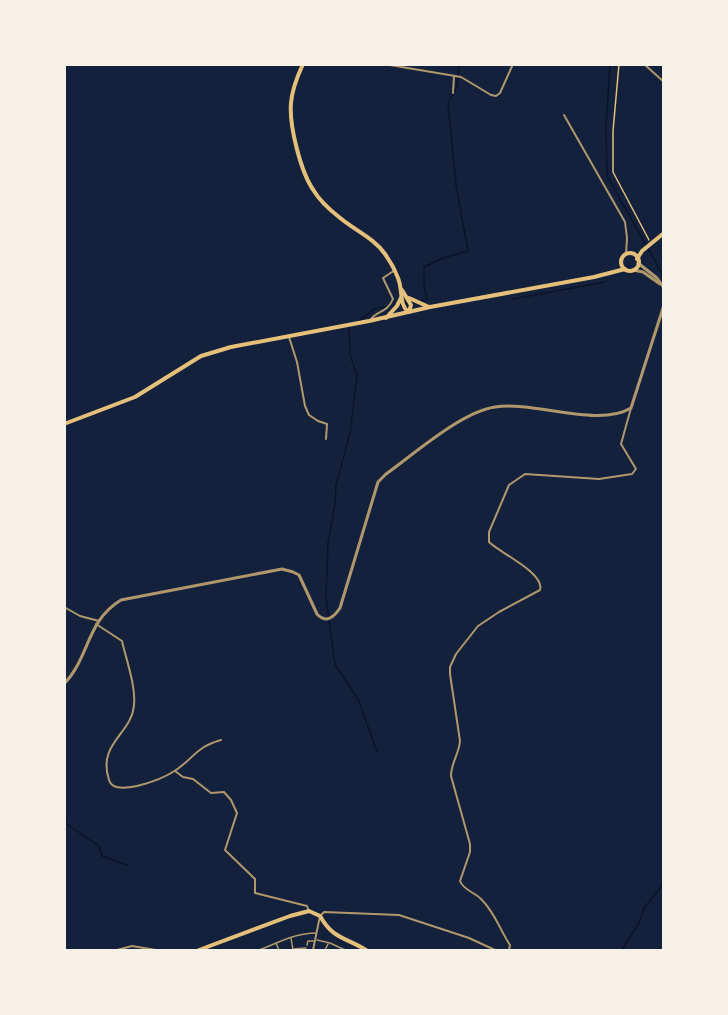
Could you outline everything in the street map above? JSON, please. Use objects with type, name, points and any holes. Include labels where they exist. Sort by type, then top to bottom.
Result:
[{"type":"main road","points":[[303,64],[294,85],[291,113],[307,179],[324,204],[380,247],[409,298],[411,305],[408,312]]},
{"type":"main road","points":[[613,271],[626,254],[643,250],[663,233]]},
{"type":"main road","points":[[64,424],[135,397],[201,356],[231,347],[385,318],[430,307],[508,294],[613,271],[633,270],[643,250]]},
{"type":"main road","points":[[632,254],[638,261]]},
{"type":"main road","points":[[621,260],[625,269]]},
{"type":"main road","points":[[385,318],[397,306],[402,289]]},
{"type":"main road","points":[[401,297],[403,306],[408,312]]},
{"type":"main road","points":[[409,298],[430,307]]},
{"type":"main road","points":[[199,951],[309,911],[320,915],[325,926],[332,933],[366,951]]},
{"type":"street","points":[[384,64],[461,77],[496,96],[500,93],[513,64]]},
{"type":"street","points":[[644,64],[663,82]]},
{"type":"street","points":[[453,93],[454,76]]},
{"type":"street","points":[[564,115],[625,222],[626,254]]},
{"type":"street","points":[[638,261],[657,278],[663,288]]},
{"type":"street","points":[[369,321],[373,315],[386,310],[392,303],[393,299],[383,278],[395,270]]},
{"type":"street","points":[[633,270],[643,272],[663,288]]},
{"type":"street","points":[[510,951],[510,945],[489,909],[480,897],[462,885],[460,881],[470,852],[470,844],[451,776],[451,767],[460,749],[460,741],[450,667],[456,654],[478,626],[540,590],[539,579],[489,542],[487,537],[509,485],[525,474],[598,479],[632,474],[636,469],[621,444],[663,305]]},
{"type":"street","points":[[289,337],[297,362],[305,406],[309,415],[318,422],[327,424],[326,439]]},
{"type":"street","points":[[64,684],[78,668],[97,623],[121,600],[282,569],[299,575],[321,618],[327,620],[334,616],[340,608],[378,482],[462,419],[492,407],[518,405],[603,416],[621,414],[631,408]]},
{"type":"street","points":[[64,607],[97,623],[122,641],[134,706],[129,719],[107,755],[105,768],[110,785],[116,788],[136,786],[175,771],[205,745],[221,740]]},
{"type":"street","points":[[175,771],[183,777],[193,779],[211,793],[224,792],[231,800],[237,813],[225,850],[255,879],[255,893],[308,906],[309,911]]},
{"type":"street","points":[[313,951],[320,915],[324,912],[399,915],[469,938],[495,951]]},
{"type":"street","points":[[259,951],[291,937],[317,933]]},
{"type":"street","points":[[291,937],[293,950],[306,948]]},
{"type":"street","points":[[307,945],[308,941],[316,940],[338,946],[345,951]]},
{"type":"street","points":[[276,943],[279,951]]},
{"type":"street","points":[[325,951],[329,943]]},
{"type":"street","points":[[117,951],[132,946],[156,951]]},
{"type":"street","points":[[337,951],[338,946]]},
{"type":"path","points":[[619,64],[613,131],[613,172],[651,244]]},
{"type":"waterway","points":[[420,301],[427,300],[424,267],[443,258],[468,251],[456,185],[448,103],[457,87],[459,64]]},
{"type":"waterway","points":[[610,64],[606,126],[607,176],[664,277]]},
{"type":"waterway","points":[[513,299],[605,282]]},
{"type":"waterway","points":[[399,305],[415,302]]},
{"type":"waterway","points":[[359,321],[374,309],[385,307]]},
{"type":"waterway","points":[[349,327],[350,355],[357,376],[350,433],[336,485],[328,543],[326,598],[335,664],[359,701],[377,752]]},
{"type":"waterway","points":[[64,822],[99,846],[102,856],[127,865]]},
{"type":"waterway","points":[[622,950],[640,921],[644,908],[664,883]]}]
